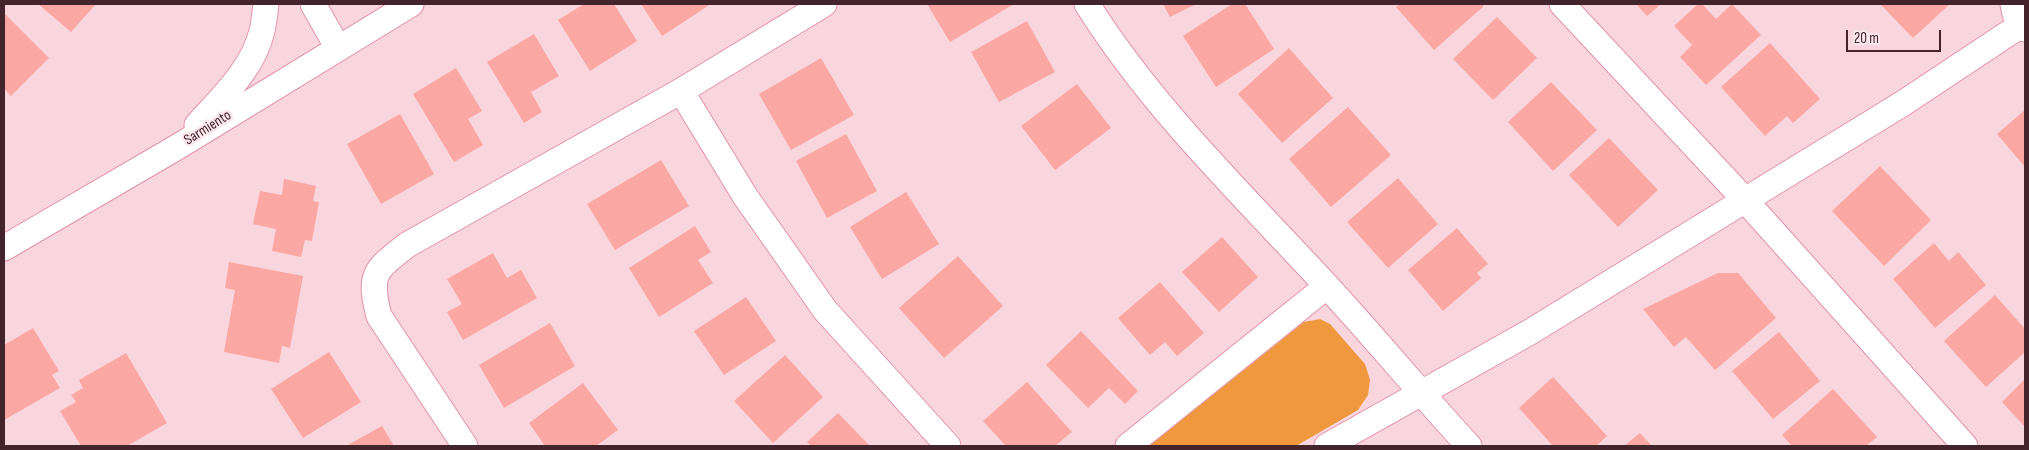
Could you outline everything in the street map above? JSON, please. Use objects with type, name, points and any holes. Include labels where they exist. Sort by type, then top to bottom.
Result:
[{"type":"street","points":[[179,146],[235,83],[250,60],[262,31],[266,4]]},
{"type":"street","points":[[313,4],[338,48]]},
{"type":"street","name":"Sarmiento","points":[[4,248],[179,146],[338,48],[375,13],[411,4]]},
{"type":"street","points":[[465,446],[379,316],[374,296],[373,280],[382,265],[407,245],[681,91],[824,4]]},
{"type":"street","points":[[1087,4],[1106,35],[1173,121],[1238,194],[1327,286],[1468,446]]},
{"type":"street","points":[[1562,4],[1745,200],[1965,446]]},
{"type":"street","points":[[1327,446],[1530,332],[1902,104],[2020,19]]},
{"type":"street","points":[[681,91],[745,196],[792,266],[825,310],[948,446]]},
{"type":"street","points":[[1128,446],[1327,286]]},
{"type":"shaded area","points":[[1320,319],[1330,324],[1365,364],[1370,380],[1368,395],[1358,410],[1296,446],[1149,446],[1304,322]]},
{"type":"building","points":[[38,4],[96,4],[71,32]]},
{"type":"building","points":[[584,4],[614,4],[637,41],[590,71],[558,20]]},
{"type":"building","points":[[641,4],[707,4],[708,6],[662,36]]},
{"type":"building","points":[[927,4],[1014,4],[950,42]]},
{"type":"building","points":[[1163,4],[1196,4],[1170,17]]},
{"type":"building","points":[[1232,4],[1245,4],[1274,49],[1216,87],[1183,36]]},
{"type":"building","points":[[1400,4],[1482,4],[1484,6],[1434,50],[1396,7]]},
{"type":"building","points":[[1636,4],[1661,4],[1647,16]]},
{"type":"building","points":[[1698,4],[1702,4],[1716,19],[1732,4],[1761,35],[1706,85],[1680,57],[1692,45],[1674,26]]},
{"type":"building","points":[[1880,4],[1950,4],[1913,38]]},
{"type":"building","points":[[4,13],[49,58],[11,96],[4,89]]},
{"type":"building","points":[[1497,17],[1537,58],[1493,100],[1453,59]]},
{"type":"building","points":[[1027,21],[1055,72],[999,102],[971,52]]},
{"type":"building","points":[[534,34],[559,76],[531,92],[542,112],[524,123],[487,62]]},
{"type":"building","points":[[1770,43],[1820,99],[1793,123],[1787,116],[1765,136],[1721,87]]},
{"type":"building","points":[[1289,48],[1333,98],[1282,143],[1238,94]]},
{"type":"building","points":[[821,58],[854,115],[791,150],[759,94]]},
{"type":"building","points":[[456,68],[482,111],[468,119],[483,145],[454,162],[413,94]]},
{"type":"building","points":[[1551,82],[1597,130],[1553,171],[1508,122]]},
{"type":"building","points":[[1077,84],[1111,128],[1055,170],[1021,126]]},
{"type":"building","points":[[1348,107],[1391,155],[1331,207],[1289,159]]},
{"type":"building","points":[[2025,110],[2025,167],[1997,134]]},
{"type":"building","points":[[400,114],[434,174],[381,204],[347,144]]},
{"type":"building","points":[[846,134],[877,191],[827,218],[796,161]]},
{"type":"building","points":[[1609,138],[1658,190],[1618,227],[1569,175]]},
{"type":"building","points":[[661,160],[689,206],[615,250],[587,204]]},
{"type":"building","points":[[1880,166],[1931,220],[1884,266],[1832,211]]},
{"type":"building","points":[[1398,178],[1438,224],[1388,268],[1347,222]]},
{"type":"building","points":[[284,179],[316,186],[313,201],[319,202],[312,241],[305,240],[301,257],[272,251],[276,229],[253,224],[260,191],[282,195]]},
{"type":"building","points":[[906,192],[939,244],[882,279],[850,227]]},
{"type":"building","points":[[695,226],[711,252],[698,260],[713,283],[659,317],[629,268]]},
{"type":"building","points":[[1457,228],[1488,264],[1477,273],[1481,278],[1443,311],[1408,270]]},
{"type":"building","points":[[1222,237],[1258,277],[1219,312],[1182,272]]},
{"type":"building","points":[[1934,243],[1949,261],[1958,252],[1986,285],[1935,328],[1893,279]]},
{"type":"building","points":[[493,253],[507,278],[521,270],[537,298],[463,340],[447,312],[462,304],[447,279]]},
{"type":"building","points":[[958,256],[1003,306],[944,358],[899,308]]},
{"type":"building","points":[[229,262],[303,276],[290,348],[282,346],[279,363],[224,352],[235,290],[225,288]]},
{"type":"building","points":[[1718,273],[1738,273],[1776,318],[1715,370],[1686,337],[1674,347],[1643,309]]},
{"type":"building","points":[[1160,282],[1204,333],[1177,356],[1165,342],[1150,355],[1118,318]]},
{"type":"building","points":[[1995,295],[2025,329],[2025,352],[1986,387],[1944,341]]},
{"type":"building","points":[[746,297],[776,341],[724,375],[694,331]]},
{"type":"building","points":[[550,323],[575,366],[504,408],[479,365]]},
{"type":"building","points":[[33,328],[59,371],[52,375],[60,388],[4,420],[4,345]]},
{"type":"building","points":[[1081,331],[1138,391],[1125,404],[1109,388],[1088,408],[1046,365]]},
{"type":"building","points":[[1779,332],[1820,381],[1773,419],[1732,371]]},
{"type":"building","points":[[329,352],[361,402],[303,438],[271,389]]},
{"type":"building","points":[[126,353],[167,423],[127,446],[81,446],[60,411],[76,402],[71,395],[83,388],[79,380]]},
{"type":"building","points":[[785,355],[823,397],[773,443],[734,401]]},
{"type":"building","points":[[1553,377],[1607,436],[1596,446],[1553,446],[1519,408]]},
{"type":"building","points":[[2025,379],[2025,427],[2002,402]]},
{"type":"building","points":[[1027,382],[1072,432],[1055,446],[1006,446],[983,421]]},
{"type":"building","points":[[583,383],[618,430],[596,446],[545,446],[529,423]]},
{"type":"building","points":[[1833,389],[1877,437],[1866,446],[1792,446],[1782,435]]},
{"type":"building","points":[[838,413],[870,446],[811,446],[807,442]]},
{"type":"building","points":[[382,426],[394,446],[346,446]]},
{"type":"building","points":[[1640,433],[1652,446],[1624,446]]}]
